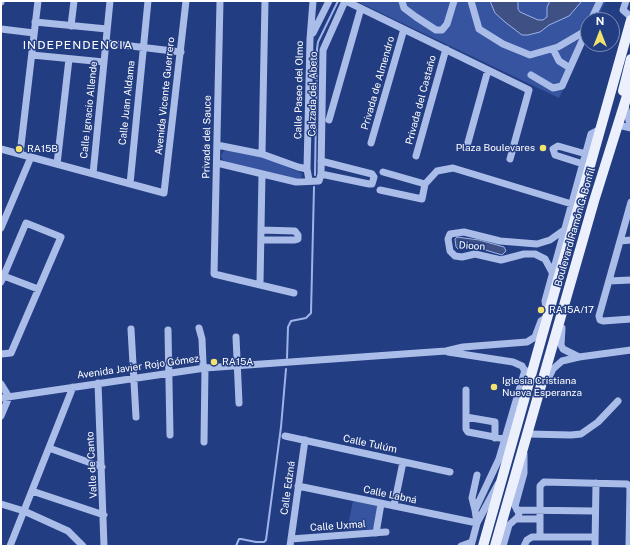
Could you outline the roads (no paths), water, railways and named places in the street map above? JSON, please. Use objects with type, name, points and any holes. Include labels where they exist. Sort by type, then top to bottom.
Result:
[{"type":"main road","name":"Boulevard Ramón G. Bonfil","points":[[483,546],[547,317],[590,152],[601,129],[631,20]]},
{"type":"main road","points":[[625,123],[631,59]]},
{"type":"main road","points":[[625,123],[625,105],[631,83]]},
{"type":"main road","name":"Boulevard Ramón G. Bonfil","points":[[495,546],[594,201],[614,136],[625,123]]},
{"type":"main road","points":[[601,129],[603,137],[606,139],[610,139],[614,136]]},
{"type":"main road","points":[[590,152],[600,148],[603,149],[605,154],[596,186],[594,201]]},
{"type":"street","points":[[20,154],[38,1]]},
{"type":"street","points":[[71,26],[74,1]]},
{"type":"street","name":"Calle Ignacio Allende","points":[[93,174],[110,1]]},
{"type":"street","name":"Calle Juan Aldama","points":[[130,184],[148,1]]},
{"type":"street","name":"Avenida Vicente Guerrero","points":[[130,184],[164,193],[186,1]]},
{"type":"street","name":"Privada del Sauce","points":[[220,1],[214,274],[260,284]]},
{"type":"street","points":[[262,154],[265,1]]},
{"type":"street","name":"Calle Paseo del Olmo","points":[[309,180],[307,169],[310,39],[313,1]]},
{"type":"street","name":"Calzada del Abeto","points":[[310,39],[329,1]]},
{"type":"street","points":[[346,1],[530,90],[510,159]]},
{"type":"street","name":"Calzada del Abeto","points":[[321,174],[323,50],[346,1]]},
{"type":"street","points":[[402,1],[404,8],[416,18],[436,30],[442,30],[446,24],[454,1]]},
{"type":"street","points":[[471,1],[479,29],[503,44],[530,55],[553,49],[580,32]]},
{"type":"street","points":[[595,12],[600,1]]},
{"type":"street","points":[[626,1],[623,10],[631,17]]},
{"type":"street","points":[[329,120],[361,8]]},
{"type":"street","points":[[35,22],[107,29]]},
{"type":"street","points":[[1,29],[34,33]]},
{"type":"street","name":"Privada de Almendro","points":[[371,144],[404,29]]},
{"type":"street","points":[[106,43],[181,52]]},
{"type":"street","points":[[531,76],[553,88],[562,86],[580,44]]},
{"type":"street","name":"Privada del Castaño","points":[[416,156],[446,49]]},
{"type":"street","points":[[553,49],[559,61],[570,68]]},
{"type":"street","points":[[32,55],[104,62]]},
{"type":"street","points":[[57,164],[69,59]]},
{"type":"street","points":[[467,146],[488,70]]},
{"type":"street","points":[[217,145],[262,154],[307,169]]},
{"type":"street","points":[[583,164],[555,155],[553,149],[558,146],[590,152]]},
{"type":"street","points":[[1,149],[130,184]]},
{"type":"street","name":"Boulevard Ramón G. Bonfil","points":[[547,317],[545,301],[552,272],[565,228],[576,205],[583,164],[590,152]]},
{"type":"street","points":[[1,228],[4,212],[31,157]]},
{"type":"street","points":[[216,163],[296,182],[309,180],[319,181],[321,174],[372,184],[374,176],[372,174],[321,161]]},
{"type":"street","points":[[380,190],[422,200],[425,184],[437,172],[453,168],[576,205]]},
{"type":"street","points":[[383,172],[425,184]]},
{"type":"street","points":[[262,174],[260,284],[294,293]]},
{"type":"street","points":[[631,202],[599,316],[600,320],[631,319]]},
{"type":"street","points":[[1,354],[11,353],[61,237],[26,223],[2,278],[38,289]]},
{"type":"street","name":"Dioon","points":[[536,254],[501,260],[475,254],[462,257],[455,256],[450,251],[448,239],[450,234],[464,232],[500,241],[537,244],[550,240],[565,228]]},
{"type":"street","points":[[260,240],[298,239],[298,235],[295,231],[261,230]]},
{"type":"street","points":[[620,241],[631,240]]},
{"type":"street","points":[[512,257],[516,248],[513,243]]},
{"type":"street","points":[[537,244],[536,254],[545,259],[552,272]]},
{"type":"street","points":[[609,281],[631,280]]},
{"type":"street","points":[[570,288],[560,341],[563,349],[579,357]]},
{"type":"street","name":"Avenida Javier Rojo Gómez","points":[[1,398],[205,368],[446,351],[463,347],[527,342],[534,337],[541,321],[547,317]]},
{"type":"street","points":[[199,328],[202,338],[203,364],[205,368],[204,442]]},
{"type":"street","points":[[131,329],[136,416]]},
{"type":"street","points":[[168,330],[170,435]]},
{"type":"street","points":[[236,337],[238,403]]},
{"type":"street","points":[[535,410],[550,372],[555,365],[562,361],[579,357],[631,350]]},
{"type":"street","name":"Avenida Javier Rojo Gómez","points":[[446,351],[513,362],[522,366],[525,370]]},
{"type":"street","points":[[525,370],[527,373],[526,390]]},
{"type":"street","points":[[475,510],[499,459],[525,370]]},
{"type":"street","name":"Valle de Canto","points":[[98,383],[104,546]]},
{"type":"street","points":[[1,384],[10,396],[1,416]]},
{"type":"street","points":[[10,546],[73,387]]},
{"type":"street","points":[[466,390],[466,429],[468,432],[505,439]]},
{"type":"street","points":[[528,434],[581,434],[598,422],[618,400]]},
{"type":"street","points":[[466,417],[495,422],[495,438]]},
{"type":"street","name":"Calle Tulúm","points":[[285,436],[450,472]]},
{"type":"street","name":"Calle Edzná","points":[[290,542],[305,440]]},
{"type":"street","points":[[50,448],[102,466]]},
{"type":"street","name":"Boulevard Ramón G. Bonfil","points":[[503,546],[509,524],[519,519],[519,513],[521,510],[515,506],[524,473],[524,448]]},
{"type":"street","points":[[394,506],[403,462]]},
{"type":"street","points":[[477,475],[472,498],[478,523]]},
{"type":"street","name":"Boulevard Ramón G. Bonfil","points":[[472,544],[478,523],[503,475]]},
{"type":"street","points":[[540,536],[540,486],[544,482],[629,485],[629,546]]},
{"type":"street","points":[[595,546],[596,483]]},
{"type":"street","name":"Calle Labná","points":[[298,486],[478,523]]},
{"type":"street","points":[[32,491],[104,515]]},
{"type":"street","points":[[1,504],[24,511],[68,531],[83,546]]},
{"type":"street","points":[[376,533],[381,504]]},
{"type":"street","points":[[521,510],[595,512]]},
{"type":"street","points":[[519,519],[540,519]]},
{"type":"street","name":"Calle Uxmal","points":[[290,542],[386,532]]},
{"type":"street","points":[[524,546],[526,540],[540,536],[595,537]]},
{"type":"street","points":[[461,546],[472,544]]},
{"type":"waterway","points":[[315,175],[317,49],[318,42],[338,1]]},
{"type":"waterway","points":[[287,358],[288,327],[291,321],[306,318],[311,313],[314,187]]},
{"type":"waterway","points":[[236,546],[239,539],[256,542],[264,542],[266,540],[281,427],[286,369]]},
{"type":"place","name":"Plaza Boulevares","points":[[543,148]]},
{"type":"place","name":"RA15B","points":[[19,149]]},
{"type":"place","name":"RA15A/17","points":[[541,310]]},
{"type":"place","name":"RA15A","points":[[214,362]]},
{"type":"place","name":"Iglesia Cristiana Nueva Esperanza","points":[[494,387]]},
{"type":"district","name":"INDEPENDENCIA","points":[[78,45]]}]
